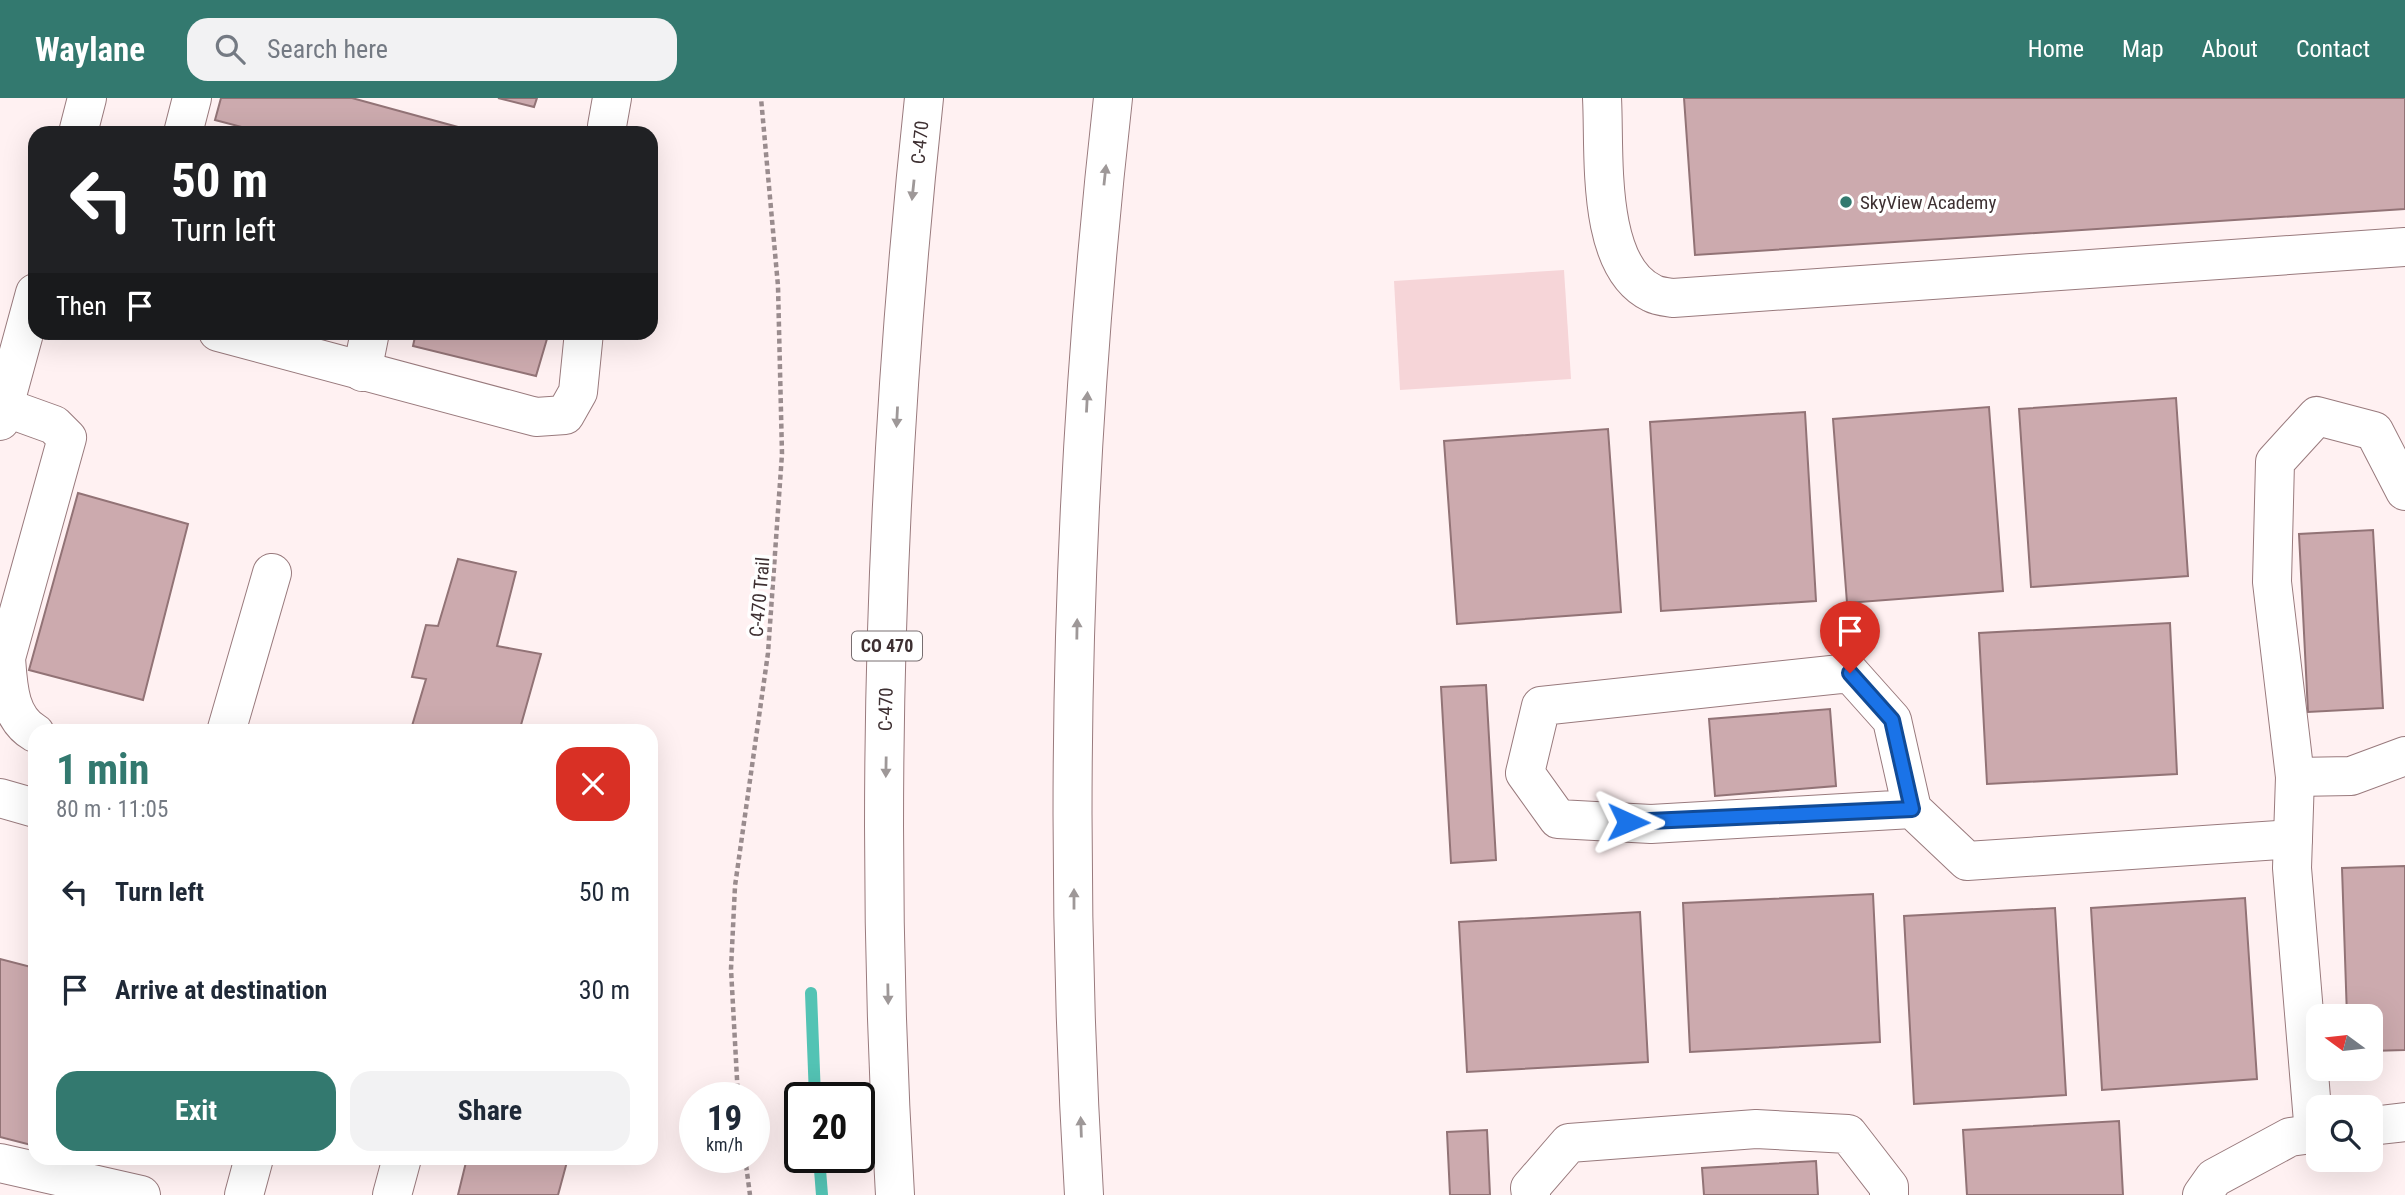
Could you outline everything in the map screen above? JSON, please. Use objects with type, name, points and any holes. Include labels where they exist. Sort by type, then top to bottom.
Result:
[{"type":"main road","points":[[80,126],[88,98]]},
{"type":"main road","points":[[185,126],[192,98]]},
{"type":"main road","name":"C-470","points":[[895,1195],[886,910],[888,617],[908,236],[924,98]]},
{"type":"main road","points":[[1084,1195],[1075,947],[1077,599],[1090,342],[1113,98]]},
{"type":"main road","points":[[1602,98],[1609,216],[1617,256],[1629,275],[1652,293],[1673,298],[2405,247]]},
{"type":"main road","points":[[28,319],[2,414],[54,425],[67,438],[6,658],[9,695],[22,726],[28,729]]},
{"type":"main road","points":[[247,340],[536,417],[565,415],[578,392],[583,340]]},
{"type":"main road","points":[[362,372],[368,340]]},
{"type":"main road","points":[[2312,1095],[2292,868],[2295,777],[2272,582],[2275,461],[2317,416],[2374,431],[2405,491]]},
{"type":"main road","points":[[228,724],[272,573]]},
{"type":"main road","points":[[1912,809],[1651,824],[1558,819],[1525,774],[1541,706],[1850,673],[1892,720],[1912,809],[1967,861],[2293,839]]},
{"type":"main road","points":[[2295,777],[2351,776],[2405,755]]},
{"type":"main road","points":[[0,798],[28,806]]},
{"type":"main road","points":[[2383,1125],[2405,1122]]},
{"type":"main road","points":[[1531,1195],[1530,1188],[1569,1143],[1756,1129],[1848,1134],[1889,1187],[1889,1195]]},
{"type":"main road","points":[[2202,1195],[2214,1178],[2290,1137],[2306,1135]]},
{"type":"main road","points":[[0,1163],[141,1195]]},
{"type":"main road","points":[[244,1195],[252,1165]]},
{"type":"main road","points":[[392,1195],[400,1165]]},
{"type":"path","name":"C-470 Trail","points":[[737,1082],[731,969],[735,886],[768,653],[782,454],[778,286],[761,98]]},
{"type":"path","points":[[747,1173],[750,1195]]},
{"type":"shaded area","points":[[1564,270],[1571,379],[1400,390],[1394,281]]},
{"type":"building","points":[[221,98],[352,98],[454,126],[238,126],[215,120]]},
{"type":"building","points":[[498,98],[537,98],[534,107]]},
{"type":"building","points":[[1684,98],[2405,98],[2405,209],[1695,255]]},
{"type":"building","points":[[414,340],[547,340],[536,376],[413,346]]},
{"type":"building","points":[[2176,398],[2188,576],[2031,587],[2019,409]]},
{"type":"building","points":[[1989,407],[2003,591],[1847,603],[1833,419]]},
{"type":"building","points":[[1805,412],[1816,601],[1661,611],[1650,422]]},
{"type":"building","points":[[1608,429],[1621,612],[1457,624],[1444,441]]},
{"type":"building","points":[[78,493],[188,524],[143,700],[29,670]]},
{"type":"building","points":[[2373,530],[2383,708],[2308,712],[2299,534]]},
{"type":"building","points":[[458,559],[516,572],[497,646],[541,654],[521,724],[413,724],[426,679],[412,677],[426,625],[438,626]]},
{"type":"building","points":[[2170,623],[2177,774],[1987,784],[1979,633]]},
{"type":"building","points":[[1486,685],[1496,860],[1451,863],[1441,687]]},
{"type":"building","points":[[1830,709],[1836,786],[1715,796],[1709,719]]},
{"type":"building","points":[[2405,866],[2405,1050],[2384,1051],[2384,1004],[2347,1004],[2342,868]]},
{"type":"building","points":[[1873,894],[1880,1042],[1690,1052],[1683,903]]},
{"type":"building","points":[[2245,898],[2257,1079],[2102,1090],[2091,908]]},
{"type":"building","points":[[2055,908],[2066,1095],[1914,1104],[1904,916]]},
{"type":"building","points":[[1640,912],[1648,1062],[1467,1072],[1459,922]]},
{"type":"building","points":[[0,959],[28,966],[28,1144],[0,1137]]},
{"type":"building","points":[[2119,1121],[2123,1195],[1967,1195],[1963,1130]]},
{"type":"building","points":[[1487,1130],[1490,1195],[1450,1195],[1447,1132]]},
{"type":"building","points":[[1816,1161],[1818,1195],[1704,1195],[1702,1168]]},
{"type":"building","points":[[465,1165],[566,1165],[558,1195],[458,1195]]},
{"type":"waterway","points":[[811,993],[814,1082]]},
{"type":"waterway","points":[[820,1173],[822,1195]]},
{"type":"place","name":"SkyView Academy","points":[[1846,202]]},
{"type":"route","points":[[1628,822],[1651,824],[1912,809],[1892,720],[1850,673]]}]
